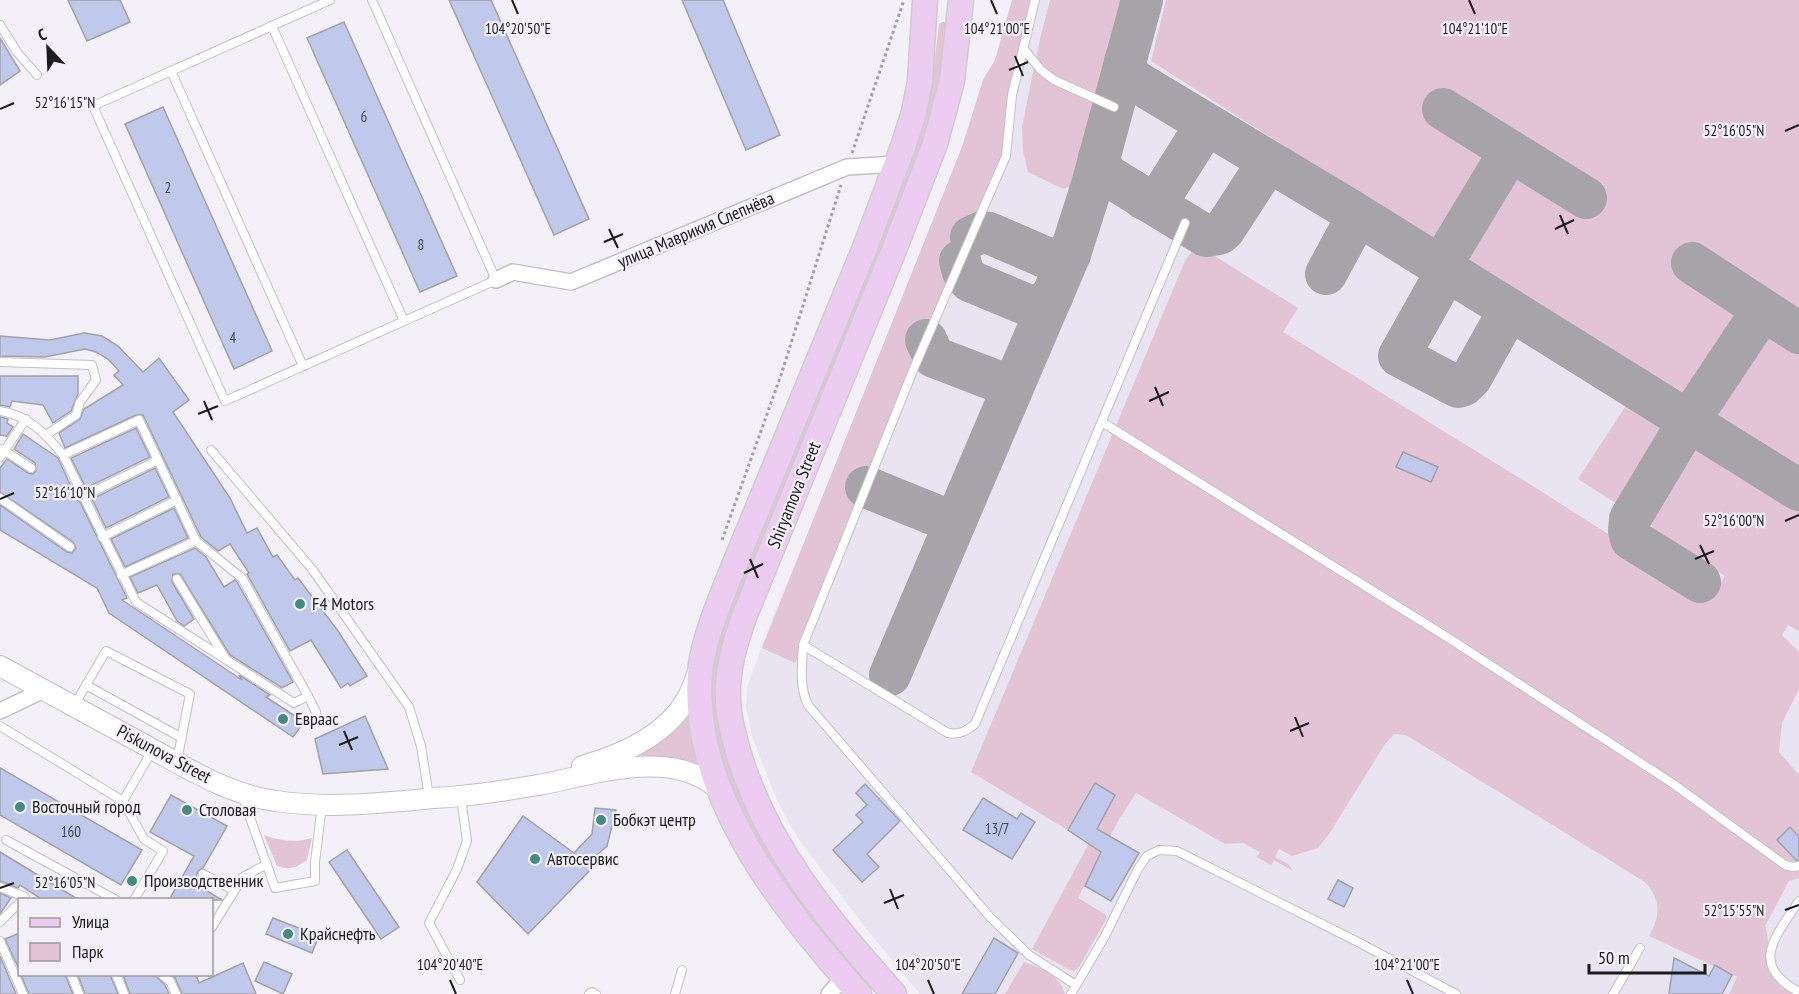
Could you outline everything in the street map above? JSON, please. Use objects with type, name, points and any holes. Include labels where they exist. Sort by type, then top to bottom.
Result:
[{"type":"main road","name":"Shiryamova Street","points":[[844,988],[745,843],[720,791],[706,746],[700,716],[701,664],[712,622],[724,590],[866,245],[896,164],[916,102],[920,81],[925,0]]},
{"type":"main road","name":"Shiryamova Street","points":[[894,994],[804,885],[777,842],[757,803],[732,731],[728,698],[729,672],[744,617],[935,144],[952,81],[961,0]]},
{"type":"main road","points":[[924,27],[929,11],[933,7],[944,4],[956,10],[960,24]]},
{"type":"street","name":"улица Маврикия Слепнёва","points":[[496,280],[513,272],[571,282],[847,167],[896,164]]},
{"type":"street","name":"Piskunova Street","points":[[483,794],[588,765],[632,747],[662,727],[677,713],[691,691],[701,664]]},
{"type":"street","name":"Piskunova Street","points":[[0,666],[177,763],[242,794],[276,802],[350,804],[483,794],[644,767],[670,768],[694,773],[709,781],[720,791]]},
{"type":"street","points":[[0,711],[44,690]]},
{"type":"lane","points":[[330,0],[93,106],[225,401],[496,280],[372,0]]},
{"type":"lane","points":[[1035,0],[1012,95],[1006,156],[915,368],[802,645],[803,694],[808,705],[990,917],[1029,955],[1076,985]]},
{"type":"lane","points":[[0,25],[17,52],[37,75]]},
{"type":"lane","points":[[272,26],[404,321]]},
{"type":"lane","points":[[1023,48],[1041,70],[1054,80],[1114,106]]},
{"type":"lane","points":[[171,71],[303,366]]},
{"type":"lane","points":[[802,645],[948,733],[957,734],[975,724],[1185,224]]},
{"type":"lane","points":[[0,362],[92,365],[96,380],[80,402],[76,415],[46,435]]},
{"type":"lane","points":[[0,411],[26,419],[46,435],[63,455],[136,602],[294,703],[308,696]]},
{"type":"lane","points":[[26,419],[2,452],[31,468]]},
{"type":"lane","points":[[63,455],[139,420],[196,541],[242,578],[316,712]]},
{"type":"lane","points":[[1102,422],[1450,639],[1653,771],[1785,865],[1799,866]]},
{"type":"lane","points":[[211,450],[312,569],[409,707],[422,746],[429,799]]},
{"type":"lane","points":[[82,497],[158,460]]},
{"type":"lane","points":[[0,498],[70,547]]},
{"type":"lane","points":[[102,537],[177,500]]},
{"type":"lane","points":[[121,575],[196,541]]},
{"type":"lane","points":[[177,579],[227,662]]},
{"type":"lane","points":[[73,706],[106,651],[190,694],[177,763]]},
{"type":"lane","points":[[86,685],[182,738]]},
{"type":"lane","points":[[0,726],[123,801],[144,839],[163,851],[135,898]]},
{"type":"lane","points":[[123,801],[153,750]]},
{"type":"lane","points":[[242,794],[275,888],[315,881],[322,804]]},
{"type":"lane","points":[[460,980],[429,923],[457,869],[467,841],[461,796]]},
{"type":"lane","points":[[6,840],[112,898]]},
{"type":"lane","points":[[1071,994],[1138,869],[1147,856],[1159,850],[1177,852],[1188,857],[1456,994]]},
{"type":"lane","points":[[213,925],[232,890],[243,877],[267,864]]},
{"type":"lane","points":[[203,874],[232,890]]},
{"type":"lane","points":[[0,887],[22,898]]},
{"type":"lane","points":[[1799,901],[1772,942],[1770,954],[1772,968],[1779,978],[1799,992]]},
{"type":"lane","points":[[0,922],[18,905]]},
{"type":"lane","points":[[0,941],[23,994]]},
{"type":"lane","points":[[1616,993],[1640,948]]},
{"type":"lane","points":[[675,994],[682,970]]},
{"type":"lane","points":[[71,976],[79,994]]},
{"type":"lane","points":[[116,976],[124,994]]},
{"type":"lane","points":[[162,976],[170,981],[176,994]]},
{"type":"lane","points":[[589,994],[592,992],[596,994]]},
{"type":"path","points":[[719,546],[781,375],[847,167],[904,0]]},
{"type":"shaded area","points":[[1012,0],[1799,0],[1799,994],[920,994],[868,931],[802,844],[776,798],[752,736],[746,707],[747,688],[771,621],[831,477],[962,147],[983,80],[995,60]]},
{"type":"green space","points":[[1012,0],[1034,0],[1006,122],[1002,150],[1003,162],[795,663],[762,648],[962,147],[983,80],[995,60]]},
{"type":"green space","points":[[1050,0],[1125,0],[1077,184],[1063,189],[1028,172],[1023,151],[1022,127]]},
{"type":"green space","points":[[1166,0],[1799,0],[1799,310],[1690,244],[1675,268],[1753,317],[1704,395],[1687,401],[1458,259],[1509,167],[1592,217],[1605,193],[1438,91],[1424,114],[1495,159],[1445,249],[1151,61]]},
{"type":"green space","points":[[950,22],[951,25],[931,136],[719,698],[820,919],[786,890],[761,851],[730,789],[716,745],[709,700],[710,676],[717,637],[917,135],[933,75],[939,24]]},
{"type":"green space","points":[[1200,247],[1298,308],[1283,332],[1544,493],[1709,599],[1725,576],[1657,533],[1649,518],[1696,446],[1709,441],[1799,496],[1799,631],[1788,625],[1782,635],[1799,652],[1799,689],[1782,723],[1779,752],[1799,775],[1799,878],[1789,881],[1765,926],[1771,971],[1782,986],[1793,994],[1729,994],[1737,977],[1649,936],[1656,921],[1658,908],[1654,895],[1645,882],[1406,735],[1394,734],[1385,744],[1318,848],[1292,856],[1279,849],[1275,857],[1288,864],[1293,871],[1274,860],[1271,865],[1257,857],[1260,852],[1243,843],[1225,844],[1136,793],[1118,821],[1078,898],[1105,914],[1107,918],[1079,967],[1074,971],[1068,969],[1032,949],[1115,795],[1095,783],[1068,830],[971,772],[1185,261],[1193,250]]},
{"type":"green space","points":[[1768,326],[1799,346],[1799,469],[1723,423],[1717,409]]},
{"type":"green space","points":[[1633,395],[1676,418],[1680,430],[1634,505],[1622,507],[1578,479]]},
{"type":"green space","points":[[689,714],[702,763],[698,766],[637,758],[655,745]]},
{"type":"green space","points":[[264,835],[288,841],[312,838],[307,860],[293,868],[277,866]]},
{"type":"green space","points":[[1024,962],[1054,977],[1065,994],[1005,994]]},
{"type":"building","points":[[68,0],[120,0],[130,22],[87,41]]},
{"type":"building","points":[[449,0],[491,0],[589,219],[554,235]]},
{"type":"building","points":[[682,0],[723,0],[780,135],[746,150]]},
{"type":"building","points":[[344,22],[457,276],[420,292],[307,38]]},
{"type":"building","points":[[0,38],[20,71],[0,85]]},
{"type":"building","points":[[163,107],[272,351],[234,369],[125,124]]},
{"type":"building","points":[[84,333],[102,336],[118,346],[143,372],[159,358],[189,400],[173,412],[230,498],[247,533],[257,528],[273,557],[277,555],[295,580],[298,578],[338,631],[367,676],[350,686],[348,683],[341,688],[311,640],[290,651],[247,574],[249,573],[230,544],[218,551],[201,537],[143,415],[136,415],[65,448],[59,433],[80,419],[84,409],[123,385],[114,375],[119,371],[108,359],[85,349],[45,357],[0,356],[0,336],[50,340]]},
{"type":"building","points":[[0,376],[78,376],[78,394],[71,411],[53,423],[43,405],[12,401],[10,407],[0,405]]},
{"type":"building","points":[[0,417],[8,419],[7,423],[13,427],[7,436],[0,435]]},
{"type":"building","points":[[136,428],[150,457],[86,488],[71,458]]},
{"type":"building","points":[[23,434],[58,458],[127,598],[122,600],[242,680],[239,675],[270,695],[266,697],[304,722],[293,737],[109,613],[97,588],[0,530],[0,505],[67,552],[72,553],[76,548],[73,542],[0,492],[0,468],[7,459],[28,473],[33,474],[36,471],[35,463],[14,449]]},
{"type":"building","points":[[1403,452],[1438,467],[1431,482],[1396,467]]},
{"type":"building","points":[[155,468],[169,497],[106,528],[92,499]]},
{"type":"building","points":[[174,508],[188,538],[125,567],[111,539]]},
{"type":"building","points":[[195,548],[206,557],[224,587],[235,580],[237,582],[293,682],[282,688],[230,655],[180,574],[173,574],[172,582],[194,619],[184,626],[177,621],[157,585],[138,593],[130,577]]},
{"type":"building","points":[[365,716],[388,769],[323,774],[315,739]]},
{"type":"building","points":[[0,768],[142,850],[121,885],[0,815]]},
{"type":"building","points":[[1095,783],[1115,795],[1097,829],[1139,853],[1111,901],[1085,886],[1101,852],[1068,830]]},
{"type":"building","points":[[865,784],[900,821],[867,854],[879,867],[862,882],[833,850],[863,822],[856,815],[867,805],[856,793]]},
{"type":"building","points":[[171,795],[227,826],[203,868],[198,871],[194,883],[222,900],[170,898],[194,856],[150,832]]},
{"type":"building","points":[[983,798],[1017,819],[1021,813],[1035,822],[1012,859],[963,830]]},
{"type":"building","points":[[595,808],[616,810],[607,846],[588,863],[593,867],[528,934],[477,882],[523,816],[574,853],[592,834]]},
{"type":"building","points":[[1790,827],[1799,837],[1799,860],[1796,860],[1777,840]]},
{"type":"building","points":[[347,850],[399,927],[381,939],[329,862]]},
{"type":"building","points":[[0,852],[76,898],[40,898],[20,885],[18,888],[0,881]]},
{"type":"building","points":[[1338,880],[1353,888],[1344,907],[1328,899]]},
{"type":"building","points":[[0,893],[11,898],[0,914]]},
{"type":"building","points":[[273,918],[319,936],[312,953],[266,934]]},
{"type":"building","points":[[18,934],[18,967],[5,939]]},
{"type":"building","points":[[994,938],[1018,953],[995,994],[962,994]]},
{"type":"building","points":[[0,956],[16,994],[0,994]]},
{"type":"building","points":[[1674,958],[1709,976],[1715,965],[1732,975],[1722,994],[1669,994]]},
{"type":"building","points":[[264,962],[292,974],[283,994],[255,981]]},
{"type":"building","points":[[243,963],[256,994],[182,994],[172,976],[196,976],[199,983]]},
{"type":"building","points":[[21,976],[65,976],[73,994],[29,994]]},
{"type":"building","points":[[78,976],[110,976],[118,994],[85,994]]},
{"type":"building","points":[[123,976],[156,976],[165,985],[169,994],[130,994]]},
{"type":"taxiway","points":[[890,675],[1070,254],[1092,185],[1142,0]]},
{"type":"taxiway","points":[[1125,61],[1128,73],[1137,82],[1350,210],[1799,490]]},
{"type":"taxiway","points":[[1443,109],[1586,198]]},
{"type":"taxiway","points":[[1144,199],[1163,193],[1202,131],[1213,128]]},
{"type":"taxiway","points":[[1440,267],[1510,151]]},
{"type":"taxiway","points":[[1099,158],[1105,174],[1206,236],[1219,234],[1224,230],[1263,170],[1279,167]]},
{"type":"taxiway","points":[[1326,274],[1353,224],[1350,210]]},
{"type":"taxiway","points":[[971,237],[982,232],[989,233],[1049,259],[1061,258],[1070,254]]},
{"type":"taxiway","points":[[960,261],[963,272],[970,281],[1030,306],[1041,304],[1052,297]]},
{"type":"taxiway","points":[[1692,263],[1799,333]]},
{"type":"taxiway","points":[[1460,280],[1448,277],[1441,281],[1399,356],[1458,387],[1471,378],[1503,321],[1507,317],[1520,317]]},
{"type":"taxiway","points":[[1700,582],[1631,539],[1630,519],[1688,422],[1752,326],[1759,317],[1767,314]]},
{"type":"taxiway","points":[[926,340],[934,357],[1012,387]]},
{"type":"taxiway","points":[[866,487],[955,523]]},
{"type":"place","name":"F4 Motors","points":[[300,604]]},
{"type":"place","name":"Евраас","points":[[283,719]]},
{"type":"place","name":"Восточный город","points":[[20,807]]},
{"type":"place","name":"Столовая","points":[[187,810]]},
{"type":"place","name":"Бобкэт центр","points":[[601,820]]},
{"type":"place","name":"Автосервис","points":[[535,859]]},
{"type":"place","name":"Производственник","points":[[132,881]]},
{"type":"place","name":"Крайснефть","points":[[288,934]]}]
